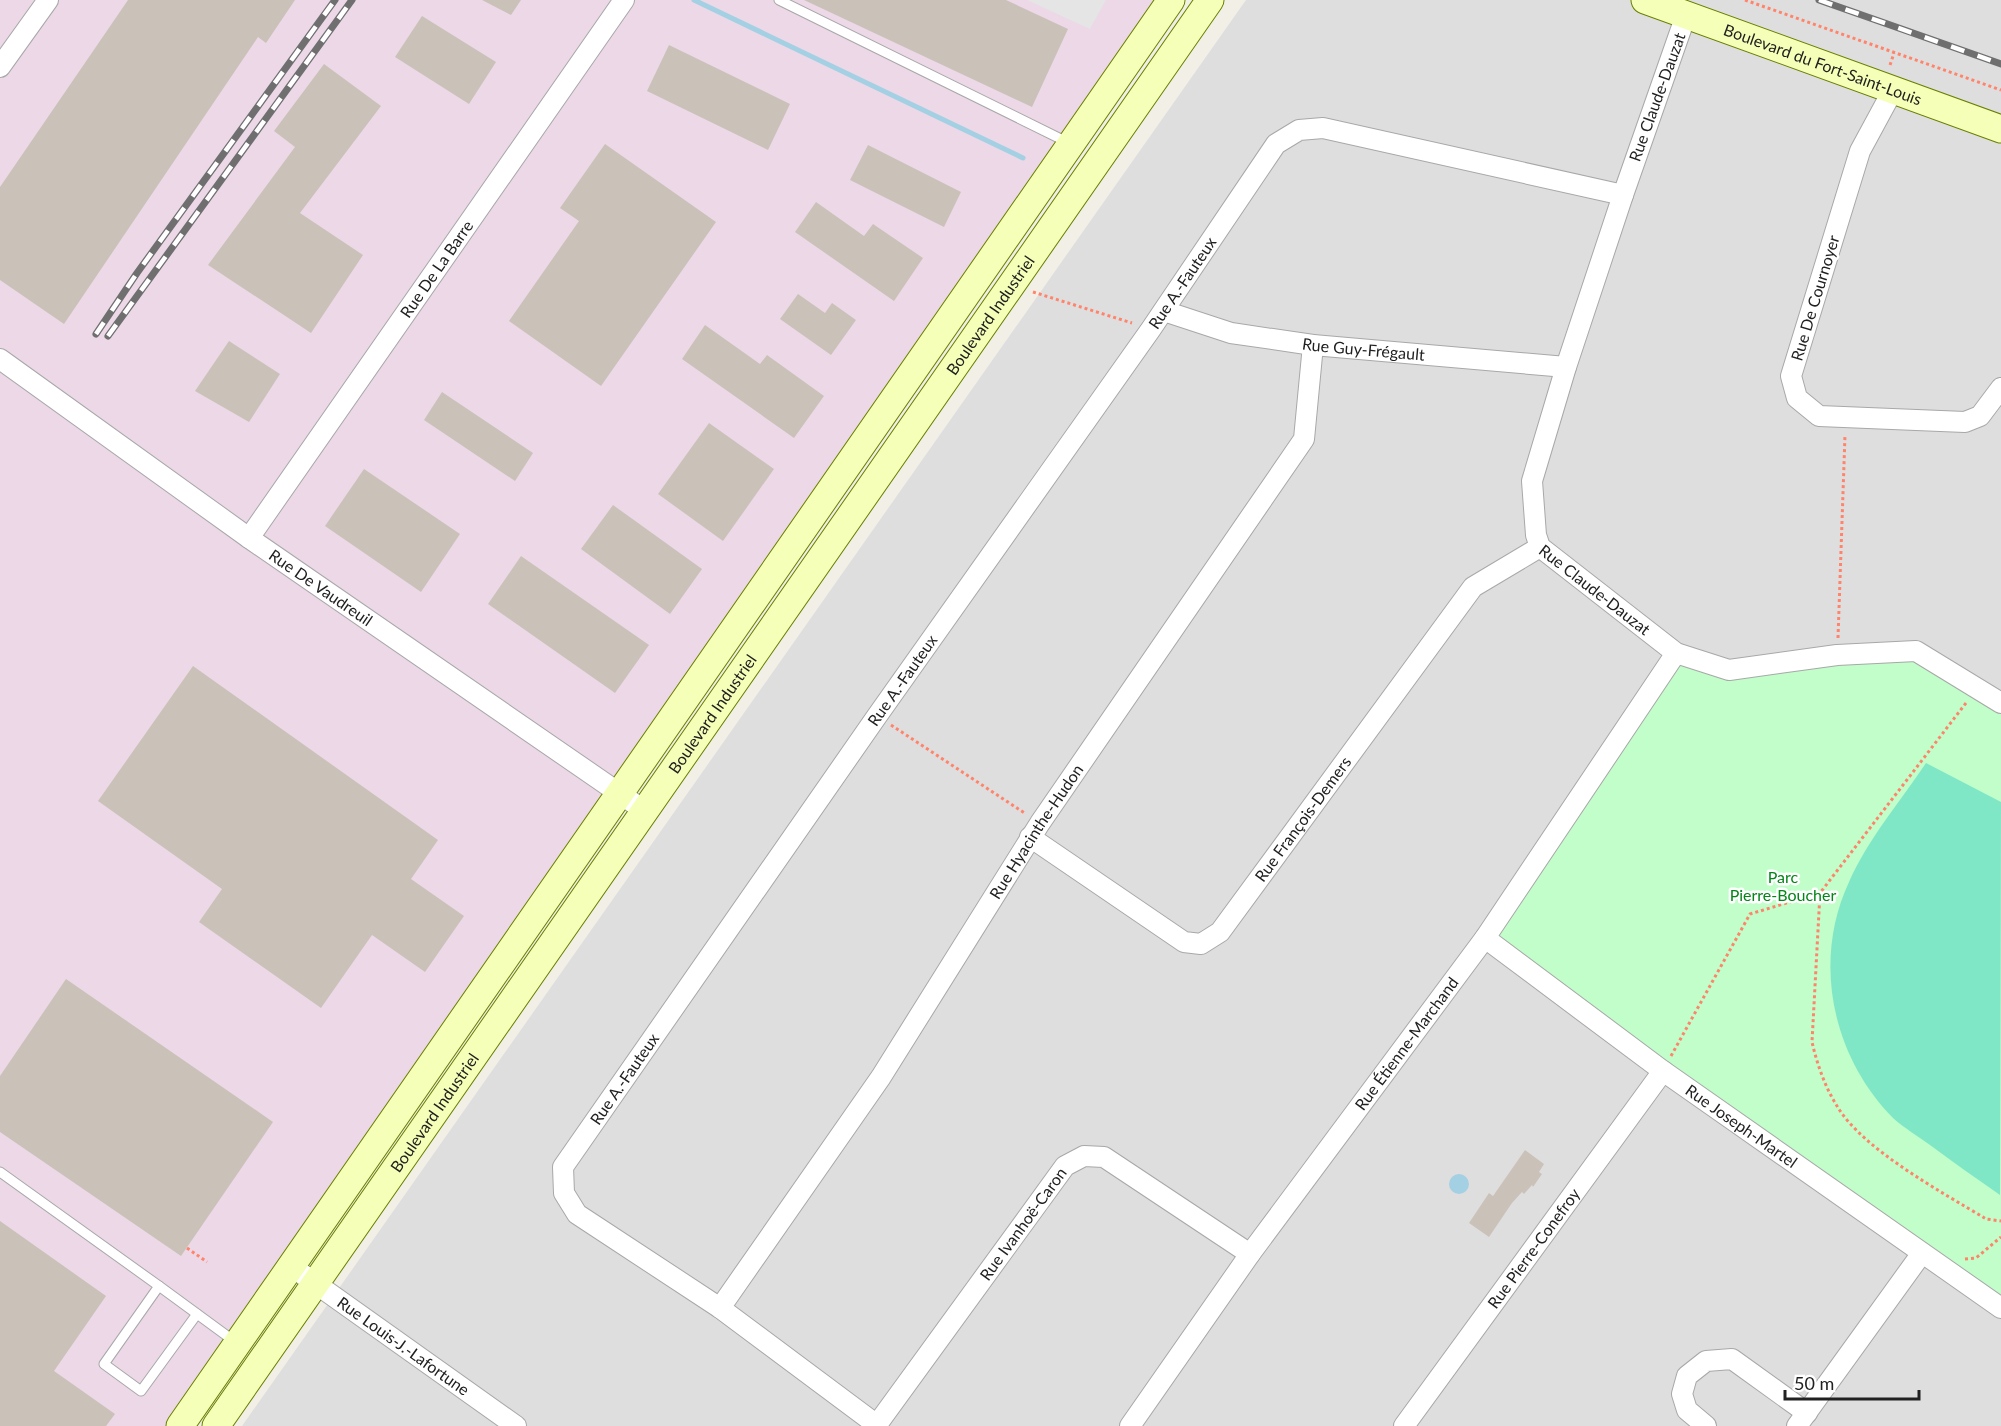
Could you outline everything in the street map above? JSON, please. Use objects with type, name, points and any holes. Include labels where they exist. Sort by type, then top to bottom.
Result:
[{"type":"street","points":[[0,67],[48,0]]},
{"type":"street","name":"Rue De La Barre","points":[[249,538],[624,0]]},
{"type":"street","name":"Boulevard Industriel","points":[[180,1426],[1171,0]]},
{"type":"street","name":"Boulevard Industriel","points":[[216,1426],[1210,0]]},
{"type":"street","name":"Boulevard du Fort-Saint-Louis","points":[[1645,0],[2001,129]]},
{"type":"street","name":"Rue Claude-Dauzat","points":[[1686,15],[1623,195],[1566,368],[1532,481],[1536,536],[1540,547],[1676,653],[1729,670],[1837,655],[1916,651],[2001,703]]},
{"type":"street","name":"Rue De Cournoyer","points":[[1893,90],[1860,151],[1791,376],[1797,398],[1818,416],[1965,422],[1980,416],[2001,388]]},
{"type":"street","name":"Rue A.-Fauteux","points":[[877,1425],[720,1308],[577,1214],[564,1193],[563,1167],[876,716],[1164,311],[1276,144],[1299,130],[1323,128],[1623,195]]},
{"type":"street","points":[[1068,149],[1090,171]]},
{"type":"street","points":[[1021,216],[1047,234]]},
{"type":"street","name":"Rue Guy-Frégault","points":[[1164,311],[1231,333],[1313,345],[1566,368]]},
{"type":"street","name":"Rue Hyacinthe-Hudon","points":[[720,1308],[881,1077],[1035,830],[1304,439],[1313,345]]},
{"type":"street","points":[[927,352],[952,370]]},
{"type":"street","name":"Rue De Vaudreuil","points":[[0,359],[249,538],[645,811]]},
{"type":"street","points":[[829,493],[852,513]]},
{"type":"street","name":"Rue François-Demers","points":[[1035,830],[1184,942],[1201,944],[1220,932],[1473,587],[1540,547]]},
{"type":"street","points":[[761,590],[786,608]]},
{"type":"street","points":[[720,649],[744,668]]},
{"type":"street","name":"Rue Étienne-Marchand","points":[[1130,1426],[1250,1254],[1485,938],[1676,653]]},
{"type":"street","name":"Rue Joseph-Martel","points":[[1485,938],[1663,1071],[2001,1308]]},
{"type":"street","name":"Rue Pierre-Conefroy","points":[[1404,1426],[1663,1071]]},
{"type":"street","points":[[369,1154],[394,1171]]},
{"type":"street","name":"Rue Ivanhoë-Caron","points":[[877,1425],[1065,1166],[1084,1156],[1104,1157],[1250,1254]]},
{"type":"street","points":[[1706,1426],[1687,1410],[1682,1394],[1687,1376],[1706,1361],[1732,1359],[1802,1419],[1922,1253]]},
{"type":"street","name":"Rue Louis-J.-Lafortune","points":[[291,1266],[516,1426]]},
{"type":"lane","points":[[779,0],[1068,149]]},
{"type":"lane","points":[[0,1172],[237,1344]]},
{"type":"lane","points":[[159,1286],[105,1364],[141,1391],[197,1314]]},
{"type":"path","name":"Boulevard du Fort-Saint-Louis","points":[[1744,0],[2001,90]]},
{"type":"path","points":[[1011,285],[1151,329]]},
{"type":"path","points":[[1837,655],[1845,417]]},
{"type":"path","points":[[1977,688],[1820,893],[1812,1042],[1818,1064],[1837,1107],[1868,1143],[1986,1219],[2001,1221]]},
{"type":"path","points":[[876,716],[1035,830]]},
{"type":"path","points":[[1663,1071],[1750,914],[1820,893]]},
{"type":"path","points":[[1947,1270],[1959,1260],[1976,1258],[2001,1238]]},
{"type":"path","points":[[187,1248],[207,1262]]},
{"type":"shaded area","points":[[0,0],[1165,0],[170,1426],[0,1426]]},
{"type":"shaded area","points":[[1027,0],[1106,0],[1090,29]]},
{"type":"shaded area","points":[[1246,0],[2001,0],[2001,1426],[242,1426]]},
{"type":"green space","name":"Parc Pierre-Boucher","points":[[1916,651],[2001,703],[2001,1308],[1485,938],[1676,653],[1729,670]]},
{"type":"green space","points":[[1926,763],[2001,802],[2000,1195],[1893,1118],[1872,1093],[1855,1066],[1834,1006],[1831,975],[1832,943],[1838,912],[1849,882],[1875,836]]},
{"type":"water","points":[[1459,1174],[1466,1177],[1469,1184],[1466,1191],[1459,1194],[1452,1191],[1449,1184],[1452,1177]]},
{"type":"building","points":[[128,0],[295,0],[266,43],[258,37],[64,324],[0,280],[0,187]]},
{"type":"building","points":[[482,0],[521,0],[511,15]]},
{"type":"building","points":[[804,0],[1006,0],[1068,29],[1032,107]]},
{"type":"building","points":[[422,16],[496,62],[469,104],[395,57]]},
{"type":"building","points":[[669,45],[790,104],[768,150],[647,91]]},
{"type":"building","points":[[324,64],[381,106],[300,213],[363,255],[311,333],[208,265],[295,147],[274,131]]},
{"type":"building","points":[[605,144],[716,222],[601,386],[509,321],[579,221],[560,208]]},
{"type":"building","points":[[868,145],[961,192],[944,227],[850,180]]},
{"type":"building","points":[[816,202],[864,236],[873,224],[923,258],[894,301],[795,232]]},
{"type":"building","points":[[798,294],[825,313],[832,303],[856,320],[831,355],[780,319]]},
{"type":"building","points":[[705,325],[760,364],[767,355],[824,396],[794,438],[682,359]]},
{"type":"building","points":[[229,341],[280,374],[249,422],[195,391]]},
{"type":"building","points":[[442,392],[533,453],[515,481],[424,420]]},
{"type":"building","points":[[709,423],[774,469],[723,541],[658,494]]},
{"type":"building","points":[[364,469],[460,534],[421,592],[325,526]]},
{"type":"building","points":[[613,505],[702,569],[670,614],[581,549]]},
{"type":"building","points":[[521,556],[649,645],[615,693],[488,604]]},
{"type":"building","points":[[193,666],[438,840],[411,879],[464,916],[425,972],[372,935],[321,1008],[199,922],[222,889],[98,801]]},
{"type":"building","points":[[66,979],[273,1122],[181,1256],[0,1132],[0,1076]]},
{"type":"building","points":[[1525,1150],[1544,1164],[1539,1172],[1542,1174],[1533,1187],[1532,1185],[1524,1194],[1522,1192],[1512,1203],[1489,1237],[1469,1223],[1489,1193],[1493,1196]]},
{"type":"building","points":[[0,1221],[106,1296],[54,1371],[115,1414],[106,1426],[0,1426]]},
{"type":"waterway","points":[[694,0],[1023,158]]},
{"type":"railway","points":[[96,334],[137,273],[335,0]]},
{"type":"railway","points":[[108,336],[352,0]]},
{"type":"railway","points":[[1819,0],[2001,64]]}]
